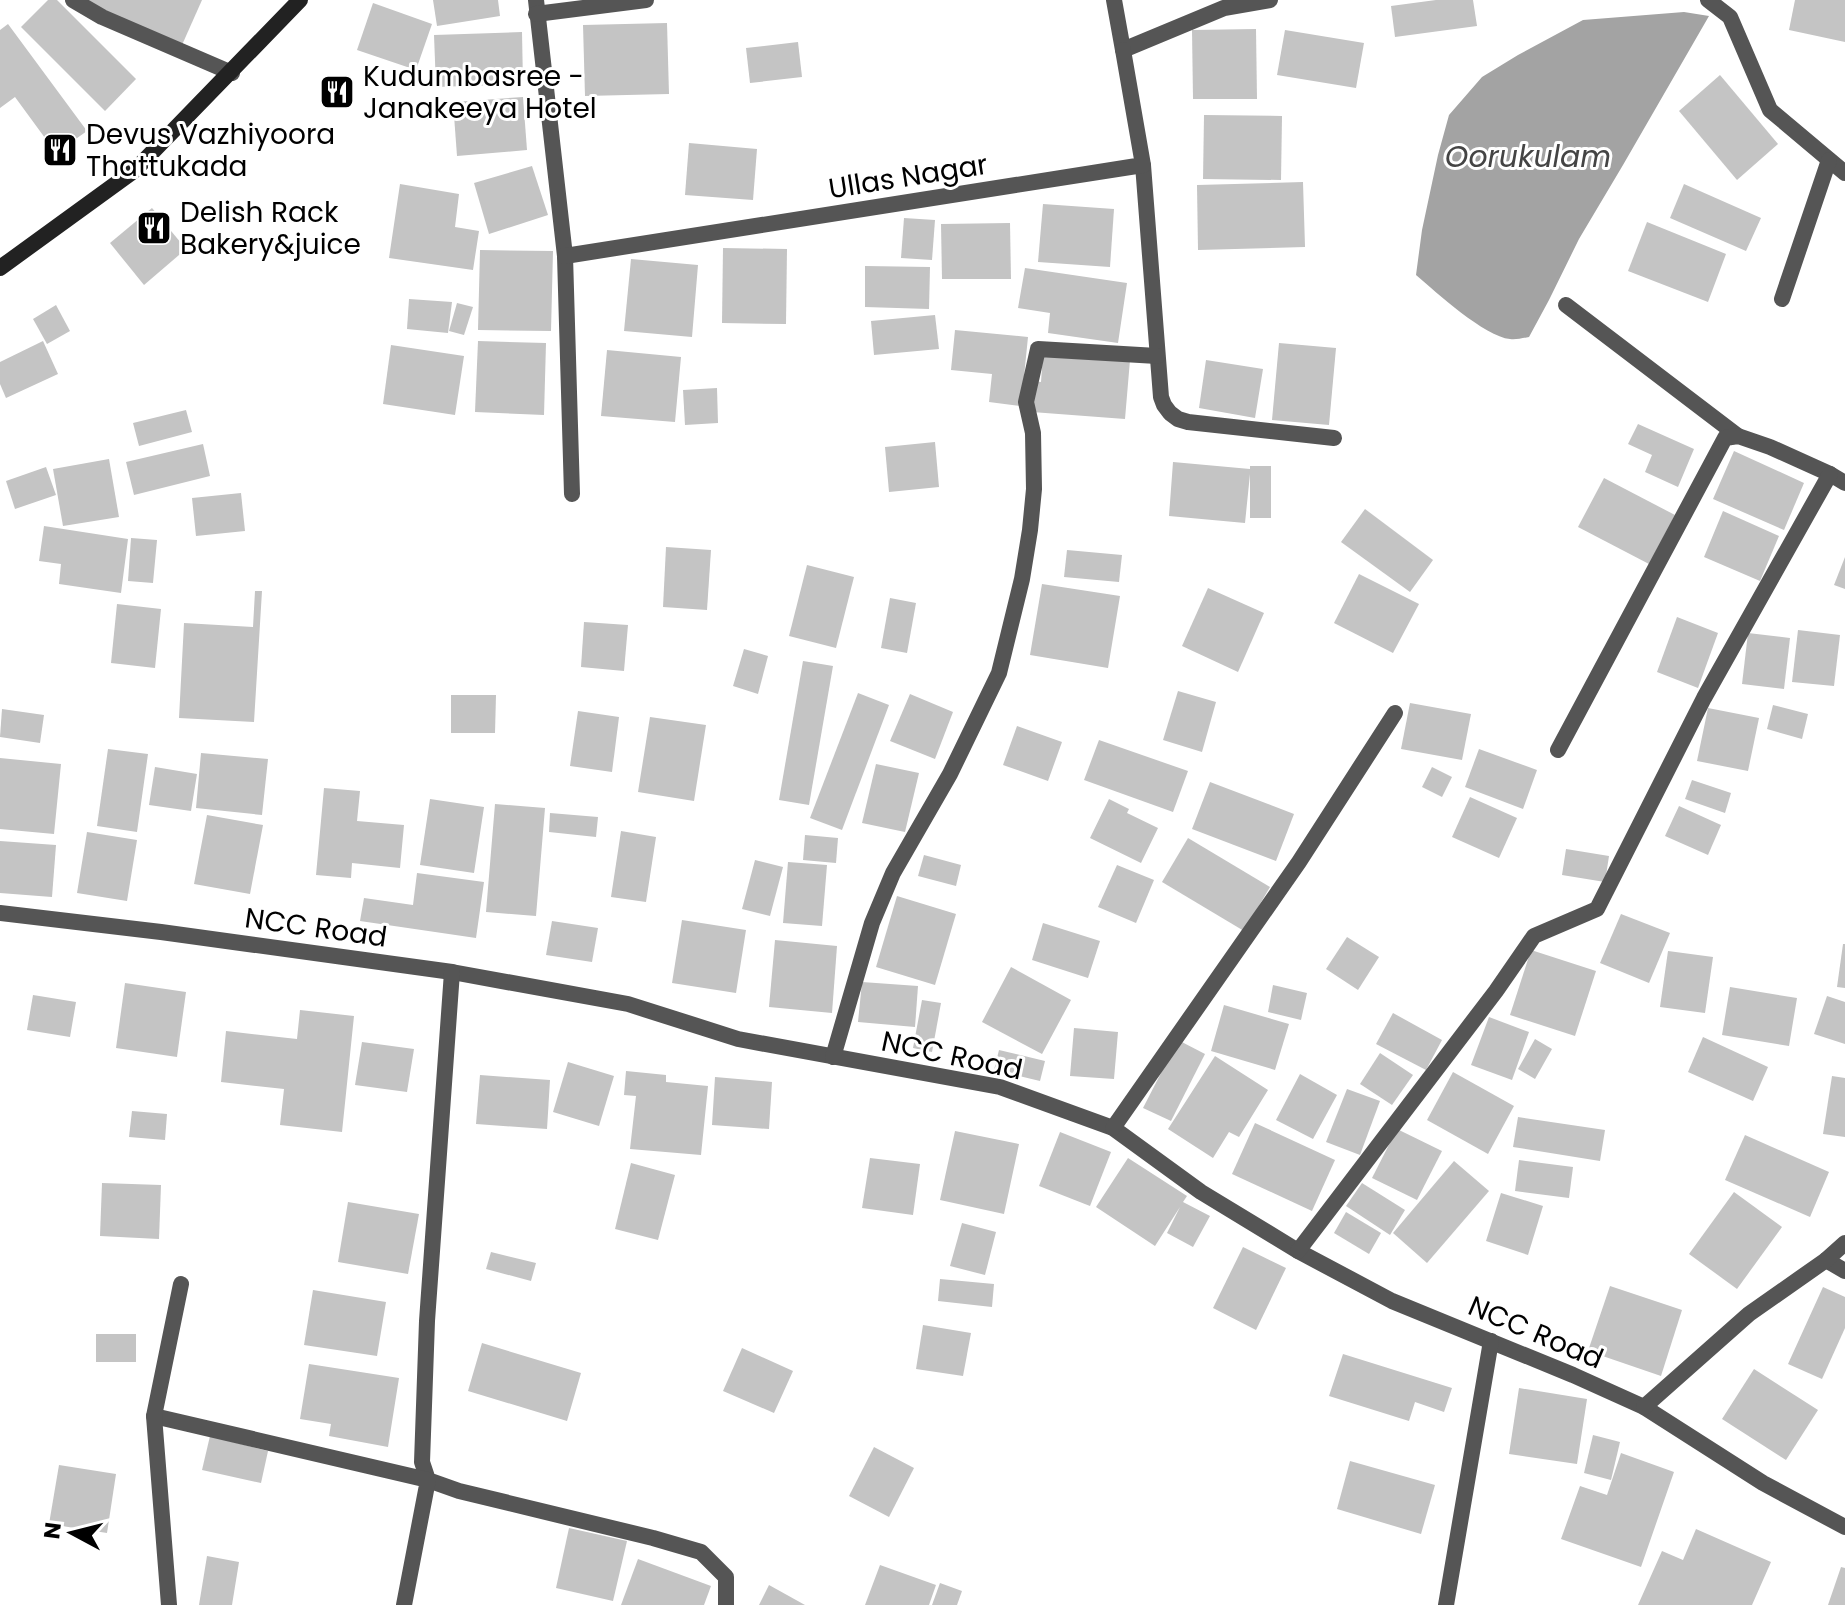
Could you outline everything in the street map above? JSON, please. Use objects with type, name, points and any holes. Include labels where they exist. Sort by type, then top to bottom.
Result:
[{"type":"main road","points":[[0,268],[135,170],[300,0]]},
{"type":"street","points":[[73,0],[102,17],[232,73]]},
{"type":"street","points":[[572,494],[565,256],[536,7],[646,0]]},
{"type":"street","points":[[1114,0],[1143,165],[1157,356],[1164,405],[1178,419],[1334,438]]},
{"type":"street","points":[[1123,50],[1224,8],[1270,0]]},
{"type":"street","points":[[1708,0],[1730,17],[1770,110],[1845,173]]},
{"type":"street","points":[[1782,299],[1829,160]]},
{"type":"street","name":"Ullas Nagar","points":[[565,256],[1143,165]]},
{"type":"street","points":[[1566,305],[1738,436],[1770,447],[1845,483]]},
{"type":"street","points":[[833,1057],[872,923],[893,873],[950,774],[999,673],[1022,579],[1030,530],[1034,489],[1033,433],[1026,402],[1038,349],[1157,356]]},
{"type":"street","points":[[1558,750],[1725,438],[1738,436]]},
{"type":"street","points":[[1298,1251],[1496,991],[1534,936],[1597,909],[1704,698],[1830,474]]},
{"type":"street","points":[[1113,1128],[1299,862],[1395,713]]},
{"type":"street","name":"NCC Road","points":[[0,913],[452,972],[628,1004],[738,1039],[1000,1087],[1113,1128],[1201,1192],[1298,1251],[1392,1301],[1644,1407],[1763,1483],[1845,1527]]},
{"type":"street","points":[[404,1605],[428,1480],[422,1462],[427,1321],[452,972]]},
{"type":"street","points":[[1644,1407],[1749,1314],[1845,1243]]},
{"type":"street","points":[[1826,1260],[1845,1271]]},
{"type":"street","points":[[169,1605],[154,1416],[181,1284]]},
{"type":"street","points":[[1446,1605],[1491,1341]]},
{"type":"street","points":[[154,1416],[428,1480],[459,1491],[701,1552],[726,1577],[726,1605]]},
{"type":"water","name":"Oorukulam","points":[[1684,12],[1709,16],[1579,239],[1529,337],[1510,339],[1488,331],[1416,275],[1422,230],[1449,115],[1482,77],[1583,20]]},
{"type":"building","points":[[48,0],[57,0],[136,79],[105,111],[21,27]]},
{"type":"building","points":[[81,0],[202,0],[182,45]]},
{"type":"building","points":[[433,0],[498,0],[500,16],[437,26]]},
{"type":"building","points":[[1436,0],[1473,0],[1477,26],[1395,37],[1391,6]]},
{"type":"building","points":[[1795,0],[1845,0],[1845,42],[1789,30]]},
{"type":"building","points":[[373,3],[432,24],[416,70],[357,50]]},
{"type":"building","points":[[667,23],[669,94],[585,96],[583,25]]},
{"type":"building","points":[[8,24],[87,131],[56,153],[15,97],[0,108],[0,30]]},
{"type":"building","points":[[1256,29],[1257,99],[1193,99],[1192,30]]},
{"type":"building","points":[[1285,30],[1364,43],[1356,88],[1277,75]]},
{"type":"building","points":[[522,32],[523,84],[436,87],[434,35]]},
{"type":"building","points":[[798,42],[802,77],[750,83],[746,48]]},
{"type":"building","points":[[1720,75],[1778,144],[1737,180],[1679,111]]},
{"type":"building","points":[[523,97],[527,150],[457,156],[453,102]]},
{"type":"building","points":[[1204,115],[1282,116],[1281,180],[1203,179]]},
{"type":"building","points":[[689,143],[757,149],[753,200],[685,195]]},
{"type":"building","points":[[532,166],[548,215],[489,234],[474,183]]},
{"type":"building","points":[[1303,182],[1305,247],[1198,250],[1197,185]]},
{"type":"building","points":[[400,184],[459,194],[455,227],[479,231],[473,270],[389,258]]},
{"type":"building","points":[[1684,184],[1761,218],[1746,251],[1670,218]]},
{"type":"building","points":[[1043,204],[1114,209],[1110,267],[1038,262]]},
{"type":"building","points":[[152,208],[186,249],[144,285],[110,243]]},
{"type":"building","points":[[904,218],[935,220],[932,260],[901,258]]},
{"type":"building","points":[[1647,222],[1726,254],[1708,302],[1628,271]]},
{"type":"building","points":[[1010,223],[1011,279],[942,279],[941,224]]},
{"type":"building","points":[[723,248],[787,249],[786,324],[722,323]]},
{"type":"building","points":[[480,250],[553,251],[551,331],[478,330]]},
{"type":"building","points":[[631,259],[698,265],[692,337],[624,331]]},
{"type":"building","points":[[865,266],[930,267],[929,309],[865,307]]},
{"type":"building","points":[[1025,268],[1127,283],[1118,343],[1048,333],[1050,313],[1018,308]]},
{"type":"building","points":[[409,299],[452,302],[448,333],[407,329]]},
{"type":"building","points":[[457,303],[473,307],[464,335],[449,331]]},
{"type":"building","points":[[56,305],[70,331],[47,344],[33,319]]},
{"type":"building","points":[[935,315],[939,349],[874,355],[871,321]]},
{"type":"building","points":[[955,330],[1028,337],[1021,406],[989,402],[992,374],[951,370]]},
{"type":"building","points":[[43,341],[58,374],[6,398],[0,384],[0,362]]},
{"type":"building","points":[[478,341],[546,343],[544,415],[475,412]]},
{"type":"building","points":[[1279,343],[1336,348],[1329,425],[1272,420]]},
{"type":"building","points":[[391,345],[464,356],[455,415],[383,404]]},
{"type":"building","points":[[607,350],[681,357],[675,422],[601,416]]},
{"type":"building","points":[[1043,353],[1130,360],[1125,419],[1032,412],[1034,381],[1041,382]]},
{"type":"building","points":[[1206,360],[1263,369],[1255,418],[1199,408]]},
{"type":"building","points":[[717,388],[718,423],[685,425],[683,390]]},
{"type":"building","points":[[186,410],[192,432],[139,446],[133,423]]},
{"type":"building","points":[[1638,424],[1694,449],[1678,487],[1645,472],[1652,455],[1628,444]]},
{"type":"building","points":[[935,442],[939,487],[889,492],[885,447]]},
{"type":"building","points":[[203,444],[210,476],[134,495],[126,462]]},
{"type":"building","points":[[1734,451],[1804,483],[1784,530],[1713,499]]},
{"type":"building","points":[[109,459],[119,517],[63,526],[53,469]]},
{"type":"building","points":[[1173,462],[1250,469],[1250,466],[1271,466],[1271,518],[1250,518],[1250,474],[1245,523],[1169,516]]},
{"type":"building","points":[[46,467],[56,495],[15,509],[6,481]]},
{"type":"building","points":[[1604,478],[1675,515],[1649,564],[1578,527]]},
{"type":"building","points":[[241,493],[245,531],[196,536],[192,498]]},
{"type":"building","points":[[1365,509],[1433,560],[1410,592],[1341,542]]},
{"type":"building","points":[[1723,511],[1779,536],[1760,581],[1704,557]]},
{"type":"building","points":[[44,526],[128,539],[121,593],[59,584],[61,564],[39,561]]},
{"type":"building","points":[[131,538],[157,540],[153,583],[128,581]]},
{"type":"building","points":[[666,547],[711,550],[707,610],[663,607]]},
{"type":"building","points":[[1067,550],[1122,555],[1119,582],[1064,577]]},
{"type":"building","points":[[1845,557],[1845,589],[1834,585]]},
{"type":"building","points":[[807,565],[854,577],[836,648],[789,636]]},
{"type":"building","points":[[1359,574],[1419,604],[1393,653],[1334,623]]},
{"type":"building","points":[[1042,584],[1120,596],[1108,668],[1030,655]]},
{"type":"building","points":[[1208,588],[1264,613],[1238,672],[1182,646]]},
{"type":"building","points":[[255,591],[262,591],[254,722],[179,718],[184,623],[253,627]]},
{"type":"building","points":[[890,598],[916,603],[907,653],[881,648]]},
{"type":"building","points":[[117,604],[161,609],[155,668],[111,663]]},
{"type":"building","points":[[1677,617],[1718,633],[1698,688],[1657,672]]},
{"type":"building","points":[[584,622],[628,625],[624,671],[581,667]]},
{"type":"building","points":[[1798,630],[1840,635],[1834,686],[1792,682]]},
{"type":"building","points":[[1748,633],[1790,638],[1784,689],[1742,684]]},
{"type":"building","points":[[744,649],[768,656],[758,694],[733,686]]},
{"type":"building","points":[[803,661],[833,666],[809,805],[779,800]]},
{"type":"building","points":[[1178,691],[1216,702],[1202,752],[1163,740]]},
{"type":"building","points":[[858,693],[889,705],[842,830],[810,818]]},
{"type":"building","points":[[910,694],[953,712],[935,759],[890,741]]},
{"type":"building","points":[[451,695],[496,695],[495,733],[451,733]]},
{"type":"building","points":[[1410,703],[1471,714],[1462,760],[1401,749]]},
{"type":"building","points":[[1773,705],[1808,714],[1802,739],[1767,729]]},
{"type":"building","points":[[1708,708],[1759,718],[1748,771],[1697,761]]},
{"type":"building","points":[[2,709],[44,715],[40,743],[0,737]]},
{"type":"building","points":[[578,711],[619,717],[612,772],[570,766]]},
{"type":"building","points":[[650,717],[706,725],[694,801],[638,792]]},
{"type":"building","points":[[1017,726],[1062,742],[1048,781],[1003,765]]},
{"type":"building","points":[[1099,740],[1188,771],[1173,812],[1084,780]]},
{"type":"building","points":[[108,749],[148,754],[137,832],[97,826]]},
{"type":"building","points":[[1479,749],[1537,770],[1523,809],[1465,787]]},
{"type":"building","points":[[201,753],[268,759],[262,815],[196,808]]},
{"type":"building","points":[[0,758],[61,764],[54,834],[0,829]]},
{"type":"building","points":[[876,764],[919,773],[905,832],[862,823]]},
{"type":"building","points":[[155,767],[197,774],[191,811],[149,805]]},
{"type":"building","points":[[1432,767],[1452,777],[1442,797],[1422,787]]},
{"type":"building","points":[[1692,780],[1731,793],[1725,813],[1685,799]]},
{"type":"building","points":[[1210,782],[1294,814],[1276,861],[1192,829]]},
{"type":"building","points":[[324,788],[360,791],[357,821],[404,825],[400,868],[352,863],[351,878],[316,875]]},
{"type":"building","points":[[1470,797],[1517,818],[1499,858],[1452,837]]},
{"type":"building","points":[[430,799],[484,807],[474,873],[420,865]]},
{"type":"building","points":[[1109,799],[1129,809],[1127,813],[1158,828],[1141,863],[1090,838]]},
{"type":"building","points":[[495,804],[545,808],[536,916],[486,912]]},
{"type":"building","points":[[1679,806],[1721,825],[1708,855],[1665,836]]},
{"type":"building","points":[[550,813],[598,817],[596,837],[549,832]]},
{"type":"building","points":[[207,815],[263,825],[250,894],[194,884]]},
{"type":"building","points":[[621,831],[656,837],[646,902],[611,897]]},
{"type":"building","points":[[87,832],[137,840],[127,901],[77,893]]},
{"type":"building","points":[[805,835],[838,838],[836,863],[803,860]]},
{"type":"building","points":[[1188,838],[1270,887],[1244,931],[1162,882]]},
{"type":"building","points":[[0,841],[56,845],[52,897],[0,893]]},
{"type":"building","points":[[1566,849],[1609,856],[1605,882],[1562,875]]},
{"type":"building","points":[[924,855],[961,865],[956,886],[918,876]]},
{"type":"building","points":[[755,860],[783,867],[770,916],[742,909]]},
{"type":"building","points":[[788,862],[827,865],[822,926],[783,923]]},
{"type":"building","points":[[1117,865],[1154,880],[1136,923],[1098,907]]},
{"type":"building","points":[[417,873],[484,882],[476,938],[360,921],[364,898],[413,905]]},
{"type":"building","points":[[897,896],[956,914],[935,985],[876,967]]},
{"type":"building","points":[[1621,914],[1670,933],[1649,983],[1600,963]]},
{"type":"building","points":[[682,920],[746,930],[736,993],[672,983]]},
{"type":"building","points":[[552,921],[598,928],[592,962],[546,955]]},
{"type":"building","points":[[1043,923],[1100,941],[1088,978],[1032,960]]},
{"type":"building","points":[[1347,937],[1379,957],[1358,990],[1326,969]]},
{"type":"building","points":[[775,940],[837,946],[832,1013],[769,1007]]},
{"type":"building","points":[[1845,944],[1845,988],[1837,987]]},
{"type":"building","points":[[1531,950],[1596,971],[1575,1036],[1510,1015]]},
{"type":"building","points":[[1668,951],[1713,957],[1705,1013],[1660,1007]]},
{"type":"building","points":[[1011,967],[1071,1000],[1042,1054],[982,1022]]},
{"type":"building","points":[[862,982],[918,986],[915,1027],[858,1022]]},
{"type":"building","points":[[125,983],[186,992],[177,1057],[116,1048]]},
{"type":"building","points":[[1273,985],[1307,993],[1301,1020],[1268,1012]]},
{"type":"building","points":[[1730,987],[1797,998],[1789,1046],[1722,1035]]},
{"type":"building","points":[[33,995],[76,1002],[70,1037],[27,1030]]},
{"type":"building","points":[[1827,996],[1845,1002],[1845,1044],[1814,1034]]},
{"type":"building","points":[[922,1000],[941,1003],[932,1052],[913,1048]]},
{"type":"building","points":[[1224,1005],[1289,1024],[1275,1070],[1211,1051]]},
{"type":"building","points":[[300,1010],[354,1016],[342,1132],[280,1125],[284,1089],[221,1082],[226,1031],[297,1039]]},
{"type":"building","points":[[1393,1013],[1442,1040],[1426,1070],[1376,1044]]},
{"type":"building","points":[[1489,1017],[1529,1032],[1512,1080],[1471,1065]]},
{"type":"building","points":[[1074,1028],[1118,1032],[1114,1079],[1070,1076]]},
{"type":"building","points":[[1703,1037],[1768,1067],[1753,1101],[1688,1072]]},
{"type":"building","points":[[1535,1039],[1552,1049],[1535,1079],[1518,1069]]},
{"type":"building","points":[[1178,1040],[1205,1054],[1171,1121],[1143,1108]]},
{"type":"building","points":[[362,1042],[414,1049],[407,1092],[355,1085]]},
{"type":"building","points":[[999,1050],[1045,1061],[1040,1081],[994,1070]]},
{"type":"building","points":[[1380,1053],[1413,1075],[1392,1105],[1360,1084]]},
{"type":"building","points":[[1215,1056],[1268,1090],[1239,1137],[1229,1132],[1213,1158],[1168,1129]]},
{"type":"building","points":[[568,1062],[614,1076],[599,1126],[553,1112]]},
{"type":"building","points":[[626,1071],[666,1075],[666,1082],[708,1086],[701,1155],[630,1149],[636,1096],[624,1095]]},
{"type":"building","points":[[1453,1072],[1514,1106],[1488,1154],[1427,1120]]},
{"type":"building","points":[[1300,1074],[1337,1095],[1313,1139],[1276,1120]]},
{"type":"building","points":[[480,1075],[550,1080],[547,1129],[476,1124]]},
{"type":"building","points":[[1832,1076],[1845,1078],[1845,1137],[1823,1134]]},
{"type":"building","points":[[715,1077],[772,1082],[769,1129],[712,1125]]},
{"type":"building","points":[[1347,1089],[1380,1101],[1360,1155],[1326,1142]]},
{"type":"building","points":[[132,1111],[167,1114],[165,1140],[129,1137]]},
{"type":"building","points":[[1518,1117],[1605,1130],[1600,1161],[1513,1147]]},
{"type":"building","points":[[1255,1123],[1335,1160],[1312,1211],[1232,1174]]},
{"type":"building","points":[[1397,1129],[1442,1151],[1417,1200],[1372,1178]]},
{"type":"building","points":[[955,1131],[1019,1144],[1004,1214],[940,1200]]},
{"type":"building","points":[[1060,1132],[1111,1152],[1090,1206],[1039,1186]]},
{"type":"building","points":[[1745,1135],[1829,1172],[1810,1217],[1725,1180]]},
{"type":"building","points":[[870,1158],[920,1164],[913,1215],[862,1208]]},
{"type":"building","points":[[1128,1158],[1187,1196],[1183,1202],[1210,1216],[1193,1247],[1167,1233],[1180,1207],[1155,1246],[1096,1207]]},
{"type":"building","points":[[1519,1160],[1573,1167],[1569,1198],[1515,1191]]},
{"type":"building","points":[[1454,1161],[1489,1191],[1427,1263],[1393,1233]]},
{"type":"building","points":[[631,1163],[675,1175],[658,1240],[615,1229]]},
{"type":"building","points":[[102,1183],[161,1185],[159,1239],[100,1236]]},
{"type":"building","points":[[1362,1183],[1405,1210],[1390,1235],[1346,1206]]},
{"type":"building","points":[[1734,1192],[1782,1227],[1737,1289],[1689,1254]]},
{"type":"building","points":[[1501,1193],[1543,1206],[1528,1255],[1486,1241]]},
{"type":"building","points":[[348,1202],[419,1214],[408,1274],[338,1262]]},
{"type":"building","points":[[1346,1212],[1381,1233],[1369,1254],[1334,1233]]},
{"type":"building","points":[[962,1223],[996,1232],[985,1275],[950,1266]]},
{"type":"building","points":[[1243,1247],[1286,1268],[1256,1330],[1213,1308]]},
{"type":"building","points":[[491,1252],[536,1263],[531,1281],[486,1269]]},
{"type":"building","points":[[940,1279],[994,1284],[992,1307],[938,1301]]},
{"type":"building","points":[[1610,1286],[1682,1310],[1661,1376],[1588,1351]]},
{"type":"building","points":[[1823,1287],[1845,1297],[1845,1328],[1822,1379],[1788,1364]]},
{"type":"building","points":[[313,1290],[386,1302],[377,1356],[304,1345]]},
{"type":"building","points":[[923,1325],[971,1333],[963,1376],[916,1369]]},
{"type":"building","points":[[96,1334],[136,1334],[136,1362],[96,1362]]},
{"type":"building","points":[[482,1343],[581,1373],[567,1421],[468,1391]]},
{"type":"building","points":[[742,1348],[793,1371],[774,1413],[723,1391]]},
{"type":"building","points":[[1343,1354],[1452,1388],[1444,1412],[1415,1402],[1409,1421],[1329,1396]]},
{"type":"building","points":[[309,1364],[399,1378],[388,1447],[329,1436],[331,1424],[300,1419]]},
{"type":"building","points":[[1754,1369],[1818,1410],[1786,1460],[1722,1419]]},
{"type":"building","points":[[1519,1388],[1587,1399],[1577,1464],[1509,1454]]},
{"type":"building","points":[[1593,1435],[1620,1442],[1611,1480],[1584,1473]]},
{"type":"building","points":[[210,1436],[268,1451],[261,1483],[202,1470]]},
{"type":"building","points":[[874,1447],[914,1468],[889,1517],[849,1496]]},
{"type":"building","points":[[1621,1453],[1674,1472],[1641,1567],[1561,1539],[1580,1486],[1607,1495]]},
{"type":"building","points":[[1350,1461],[1435,1485],[1421,1534],[1337,1509]]},
{"type":"building","points":[[59,1465],[116,1474],[107,1533],[49,1524]]},
{"type":"building","points":[[569,1528],[627,1541],[613,1601],[556,1588]]},
{"type":"building","points":[[1696,1529],[1771,1562],[1752,1605],[1638,1605],[1662,1551],[1683,1560]]},
{"type":"building","points":[[207,1556],[239,1562],[232,1605],[199,1605]]},
{"type":"building","points":[[638,1559],[711,1586],[704,1605],[621,1605]]},
{"type":"building","points":[[880,1565],[936,1585],[929,1605],[865,1605]]},
{"type":"building","points":[[1841,1567],[1845,1568],[1845,1605],[1828,1605]]},
{"type":"building","points":[[940,1583],[962,1591],[957,1605],[932,1605]]},
{"type":"building","points":[[769,1585],[805,1605],[759,1605]]},
{"type":"place","name":"Kudumbasree - Janakeeya Hotel","points":[[337,92]]},
{"type":"place","name":"Devus Vazhiyoora Thattukada","points":[[60,150]]},
{"type":"place","name":"Delish Rack Bakery&juice","points":[[154,228]]}]
